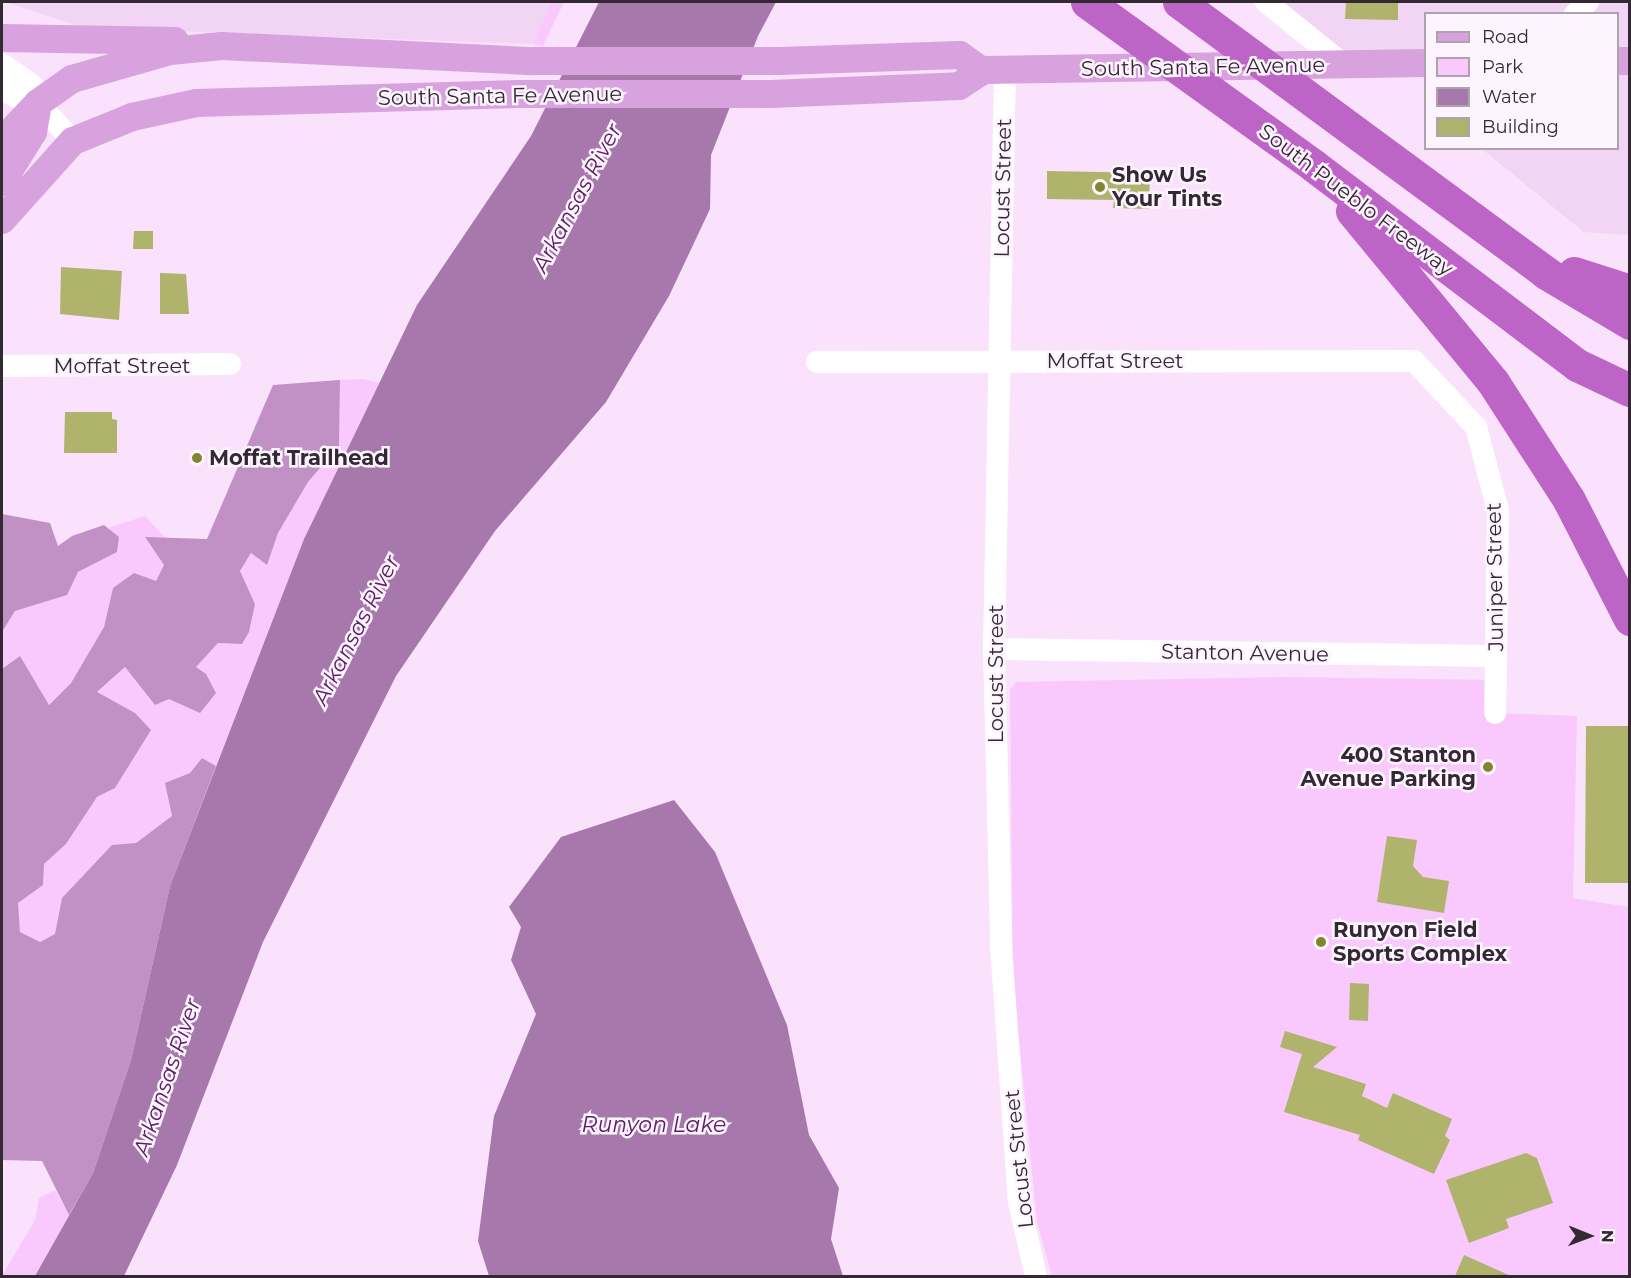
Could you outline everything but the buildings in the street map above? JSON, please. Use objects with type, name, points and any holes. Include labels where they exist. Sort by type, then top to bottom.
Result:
[{"type":"highway","name":"South Pueblo Freeway","points":[[1087,2],[1314,166],[1577,365],[1629,390]]},
{"type":"highway","points":[[1179,2],[1546,273],[1629,323]]},
{"type":"highway","points":[[1314,166],[1493,382],[1569,501],[1629,619]]},
{"type":"highway","points":[[1401,166],[1576,274],[1629,291]]},
{"type":"main road","points":[[2,38],[111,38],[222,46]]},
{"type":"main road","name":"South Santa Fe Avenue","points":[[2,141],[38,103],[72,79],[170,51],[222,46],[532,61],[780,61],[960,55],[993,70]]},
{"type":"main road","name":"South Santa Fe Avenue","points":[[73,141],[132,117],[197,103],[515,94],[771,94],[959,86],[993,70],[1424,63]]},
{"type":"main road","points":[[2,182],[33,132],[38,103]]},
{"type":"main road","points":[[2,220],[73,141]]},
{"type":"street","points":[[1266,2],[1344,65]]},
{"type":"street","points":[[2,64],[32,85],[38,103],[73,141]]},
{"type":"street","name":"Locust Street","points":[[993,70],[999,361],[994,649],[1001,946],[1019,1203],[1036,1276]]},
{"type":"street","points":[[2,89],[23,101],[38,103]]},
{"type":"street","name":"Moffat Street","points":[[817,362],[1414,361]]},
{"type":"street","name":"Juniper Street","points":[[1414,361],[1476,427],[1498,510],[1495,713]]},
{"type":"street","name":"Moffat Street","points":[[8,366],[230,364]]},
{"type":"street","name":"Stanton Avenue","points":[[994,649],[1495,656]]},
{"type":"shaded area","points":[[5,2],[551,2],[533,44],[85,28]]},
{"type":"shaded area","points":[[1266,2],[1629,2],[1629,235],[1584,232],[1483,150],[1619,150],[1619,12],[1424,12],[1424,63],[1344,65]]},
{"type":"shaded area","points":[[340,380],[339,446],[308,482],[278,533],[267,565],[251,553],[240,571],[255,604],[249,632],[242,644],[218,643],[196,667],[206,674],[216,693],[200,713],[169,699],[155,705],[125,667],[97,692],[135,713],[151,730],[115,788],[97,797],[66,844],[44,864],[43,885],[18,903],[20,932],[40,942],[55,934],[62,898],[112,845],[136,843],[172,816],[165,783],[190,773],[202,758],[216,766],[170,886],[131,1060],[93,1173],[69,1215],[42,1161],[2,1160],[2,669],[20,656],[49,705],[71,683],[104,627],[113,588],[134,573],[156,581],[164,565],[145,537],[207,539],[273,385]]},
{"type":"shaded area","points":[[2,514],[50,523],[58,546],[72,536],[104,525],[119,537],[117,552],[78,572],[67,595],[15,611],[2,632]]},
{"type":"green space","points":[[551,2],[564,2],[543,46],[533,44]]},
{"type":"green space","points":[[363,379],[379,383],[304,539],[216,766],[202,758],[190,773],[166,783],[172,816],[62,898],[55,934],[40,942],[20,932],[18,903],[42,885],[44,864],[66,844],[97,797],[115,788],[135,713],[97,693],[125,667],[140,683],[200,713],[195,668],[218,643],[242,644],[249,632],[255,604],[240,572],[251,553],[267,564],[278,533],[308,482],[339,446],[340,380]]},
{"type":"green space","points":[[145,516],[166,538],[146,538],[164,565],[156,581],[113,588],[104,627],[71,683],[48,705],[36,682],[2,669],[2,632],[15,611],[66,595],[78,572],[117,552],[118,537],[108,528]]},
{"type":"green space","name":"Runyon Field Sports Complex","points":[[1283,677],[1495,680],[1495,713],[1577,716],[1573,898],[1629,907],[1629,1276],[1052,1276],[1037,1222],[1013,977],[1010,690],[1016,682]]},
{"type":"green space","points":[[55,1190],[69,1215],[35,1276],[2,1276],[35,1220],[39,1198]]},
{"type":"water","name":"Arkansas River","points":[[599,2],[776,2],[758,36],[711,155],[710,209],[669,296],[606,402],[495,531],[396,676],[263,942],[177,1165],[124,1276],[35,1276],[93,1173],[131,1060],[170,886],[304,539],[417,305],[531,136]]},
{"type":"water","name":"Runyon Lake","points":[[674,800],[715,852],[787,1025],[809,1135],[839,1188],[831,1239],[843,1276],[489,1276],[478,1241],[494,1116],[536,1014],[511,960],[521,927],[509,907],[561,837]]},
{"type":"place","name":"Show Us Your Tints","points":[[1100,187]]},
{"type":"place","name":"Moffat Trailhead","points":[[197,458]]},
{"type":"place","name":"400 Stanton Avenue Parking","points":[[1488,767]]},
{"type":"place","name":"Runyon Field Sports Complex","points":[[1321,942]]}]
